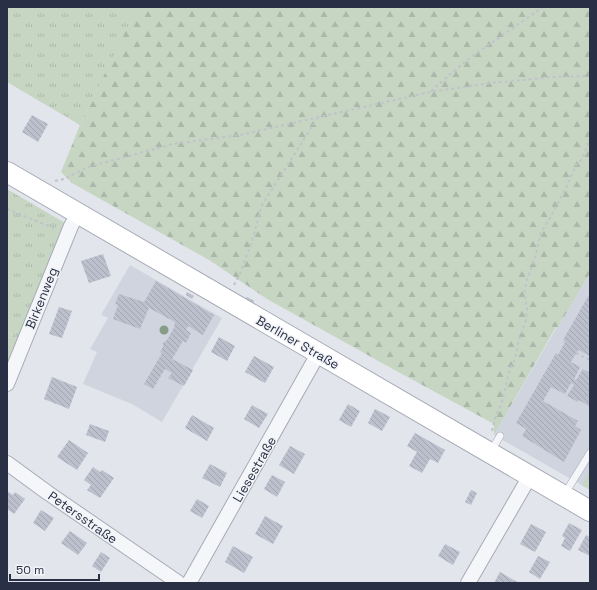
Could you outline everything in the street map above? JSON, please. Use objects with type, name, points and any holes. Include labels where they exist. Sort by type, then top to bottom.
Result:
[{"type":"main road","name":"Berliner Straße","points":[[7,172],[46,188],[78,213],[318,354],[495,444],[530,476],[590,511]]},
{"type":"street","name":"Birkenweg","points":[[7,384],[68,233],[78,213]]},
{"type":"street","name":"Liesestraße","points":[[189,583],[318,354]]},
{"type":"street","name":"Petersstraße","points":[[7,463],[179,583]]},
{"type":"street","points":[[468,583],[530,476]]},
{"type":"lane","points":[[564,496],[590,453]]},
{"type":"path","points":[[430,92],[467,60],[543,7]]},
{"type":"path","points":[[46,188],[88,167],[173,144],[240,135],[430,92],[491,83],[553,77],[590,76]]},
{"type":"path","points":[[226,300],[240,274],[252,241],[262,205],[318,118]]},
{"type":"path","points":[[495,444],[491,438],[492,427],[502,402],[509,372],[515,359],[518,343],[526,320],[528,308],[524,294],[541,232],[566,188],[576,165],[582,159],[590,139]]},
{"type":"path","points":[[7,210],[68,233]]},
{"type":"path","points":[[576,353],[590,360]]},
{"type":"shaded area","points":[[130,265],[222,318],[162,422],[132,404],[83,384],[97,352],[90,349],[108,318],[101,315]]},
{"type":"shaded area","points":[[590,273],[590,490],[494,435]]},
{"type":"green space","points":[[7,7],[138,7],[80,125],[7,82]]},
{"type":"green space","points":[[137,7],[590,7],[590,273],[558,327],[556,327],[494,435],[494,424],[267,299],[209,260],[72,183],[61,172],[80,125]]},
{"type":"green space","points":[[7,189],[65,223],[19,339],[7,333]]},
{"type":"green space","points":[[7,333],[19,339],[7,367]]},
{"type":"green space","points":[[590,471],[590,490],[582,485]]},
{"type":"building","points":[[32,115],[48,124],[38,142],[22,132]]},
{"type":"building","points":[[103,254],[111,276],[89,283],[81,261]]},
{"type":"building","points":[[156,281],[214,315],[203,335],[188,326],[186,330],[191,333],[186,343],[183,341],[172,359],[193,370],[184,386],[168,378],[172,373],[165,369],[153,389],[144,384],[162,353],[160,352],[163,347],[163,343],[167,340],[174,328],[175,322],[149,308],[140,329],[113,319],[118,305],[115,304],[119,294],[144,302]]},
{"type":"building","points":[[187,292],[194,296],[192,299],[186,295]]},
{"type":"building","points":[[590,293],[590,356],[578,350],[571,362],[580,367],[574,379],[576,380],[583,369],[590,373],[590,407],[579,400],[578,402],[567,396],[574,385],[571,383],[565,394],[551,387],[543,401],[578,421],[575,426],[581,430],[564,462],[522,436],[526,429],[516,423],[556,353],[558,355],[565,342],[563,340]]},
{"type":"building","points":[[247,297],[254,301],[252,303],[245,299]]},
{"type":"building","points":[[59,307],[72,311],[62,338],[49,334]]},
{"type":"building","points":[[219,337],[235,346],[227,361],[211,352]]},
{"type":"building","points":[[254,356],[274,367],[265,383],[245,372]]},
{"type":"building","points":[[52,377],[77,387],[69,409],[44,399]]},
{"type":"building","points":[[348,404],[360,411],[351,427],[339,420]]},
{"type":"building","points":[[252,405],[268,414],[259,428],[244,419]]},
{"type":"building","points":[[375,409],[390,417],[382,431],[368,423]]},
{"type":"building","points":[[192,415],[214,428],[207,441],[185,428]]},
{"type":"building","points":[[90,424],[109,431],[105,442],[86,435]]},
{"type":"building","points":[[415,433],[445,450],[438,463],[430,459],[422,473],[409,466],[417,452],[407,446]]},
{"type":"building","points":[[69,440],[88,453],[77,470],[57,457]]},
{"type":"building","points":[[290,446],[305,454],[294,474],[279,465]]},
{"type":"building","points":[[210,464],[227,473],[220,487],[202,478]]},
{"type":"building","points":[[93,467],[100,472],[102,470],[114,478],[100,498],[87,490],[91,485],[84,480]]},
{"type":"building","points":[[272,475],[285,482],[277,497],[264,489]]},
{"type":"building","points":[[471,490],[477,493],[471,505],[465,502]]},
{"type":"building","points":[[7,491],[13,495],[15,492],[25,499],[14,514],[7,509]]},
{"type":"building","points":[[197,499],[209,506],[202,518],[190,511]]},
{"type":"building","points":[[41,510],[54,518],[45,531],[33,523]]},
{"type":"building","points":[[265,516],[283,526],[273,544],[255,534]]},
{"type":"building","points":[[569,523],[582,530],[570,551],[561,546],[565,538],[562,536]]},
{"type":"building","points":[[531,524],[546,532],[535,552],[520,544]]},
{"type":"building","points":[[70,531],[87,543],[78,555],[61,543]]},
{"type":"building","points":[[586,535],[590,537],[590,556],[578,550]]},
{"type":"building","points":[[445,544],[460,552],[453,565],[438,556]]},
{"type":"building","points":[[233,546],[253,557],[244,573],[225,562]]},
{"type":"building","points":[[101,552],[110,558],[101,572],[92,566]]},
{"type":"building","points":[[538,556],[550,562],[540,579],[529,572]]},
{"type":"building","points":[[500,572],[519,583],[494,583]]}]
